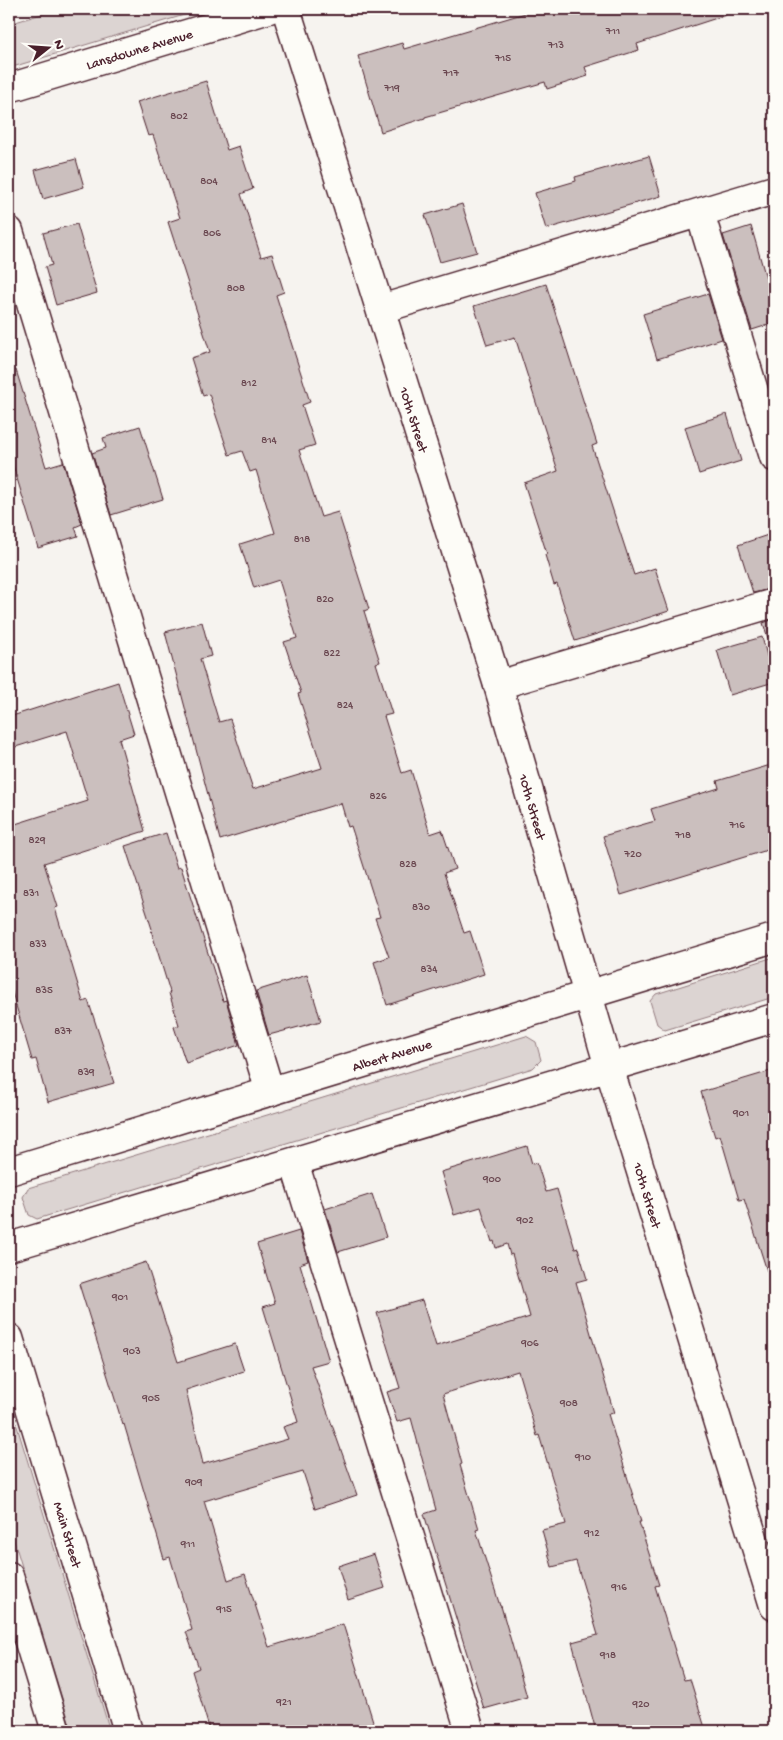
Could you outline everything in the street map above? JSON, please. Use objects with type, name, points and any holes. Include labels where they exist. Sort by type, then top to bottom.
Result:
[{"type":"street","name":"Lansdowne Avenue","points":[[9,88],[269,9]]},
{"type":"street","name":"10th Street","points":[[286,9],[498,685],[609,1067],[774,1606]]},
{"type":"street","points":[[381,308],[774,190]]},
{"type":"street","points":[[700,213],[774,457]]},
{"type":"street","points":[[9,231],[270,1092]]},
{"type":"street","points":[[498,685],[774,603]]},
{"type":"street","name":"Albert Avenue","points":[[9,1171],[774,938]]},
{"type":"street","points":[[9,1246],[774,1018]]},
{"type":"street","points":[[294,1162],[470,1731]]},
{"type":"street","name":"Main Street","points":[[9,1338],[128,1731]]},
{"type":"street","points":[[9,1576],[56,1731]]},
{"type":"shaded area","points":[[58,9],[204,9],[9,68],[9,24]]},
{"type":"shaded area","points":[[774,957],[774,997],[665,1030],[657,1024],[650,1001],[656,994]]},
{"type":"shaded area","points":[[526,1036],[536,1042],[541,1060],[533,1068],[37,1219],[29,1215],[23,1197],[28,1188]]},
{"type":"shaded area","points":[[9,1400],[110,1731],[72,1731],[9,1524]]},
{"type":"building","points":[[539,9],[725,9],[726,15],[637,44],[639,50],[585,67],[588,76],[547,89],[545,82],[425,117],[381,132],[358,56],[402,43],[404,49]]},
{"type":"building","points":[[206,81],[227,150],[239,146],[253,189],[241,194],[261,257],[272,254],[284,292],[276,295],[310,402],[302,405],[315,445],[299,450],[321,517],[338,512],[369,609],[364,611],[380,662],[376,663],[392,714],[384,716],[402,773],[411,770],[430,834],[442,830],[455,869],[444,873],[464,933],[470,931],[484,974],[387,1005],[374,962],[389,957],[375,918],[380,917],[351,826],[348,827],[341,803],[220,840],[165,632],[202,622],[211,656],[200,659],[219,722],[230,719],[253,789],[322,768],[298,694],[301,693],[284,642],[297,638],[279,580],[254,588],[240,544],[275,533],[256,470],[250,472],[242,451],[229,455],[209,394],[203,396],[191,358],[210,352],[168,222],[180,218],[153,135],[148,136],[137,102]]},
{"type":"building","points":[[649,156],[661,196],[546,229],[535,193],[576,181],[575,177]]},
{"type":"building","points":[[76,159],[84,187],[43,199],[35,170]]},
{"type":"building","points":[[462,204],[477,252],[440,262],[425,215]]},
{"type":"building","points":[[77,224],[97,293],[56,305],[45,267],[52,265],[43,233]]},
{"type":"building","points":[[751,226],[766,278],[774,275],[774,323],[752,330],[723,235]]},
{"type":"building","points":[[546,284],[597,444],[592,446],[634,575],[655,568],[669,611],[575,641],[557,584],[554,585],[545,555],[547,554],[524,483],[558,471],[515,337],[487,345],[474,306]]},
{"type":"building","points":[[708,294],[722,339],[657,359],[643,314]]},
{"type":"building","points":[[16,370],[46,467],[63,462],[82,524],[75,527],[78,536],[38,548],[9,452],[9,371]]},
{"type":"building","points":[[727,414],[741,461],[699,474],[685,427]]},
{"type":"building","points":[[140,426],[163,499],[111,515],[92,453],[106,448],[103,438]]},
{"type":"building","points":[[768,535],[774,556],[774,588],[753,593],[738,545]]},
{"type":"building","points":[[774,619],[774,637],[768,638],[763,623]]},
{"type":"building","points":[[762,637],[774,682],[730,695],[717,650]]},
{"type":"building","points":[[118,682],[134,734],[119,739],[145,831],[44,863],[58,907],[55,908],[83,1002],[88,1000],[114,1083],[48,1102],[36,1059],[32,1060],[9,982],[9,826],[88,801],[67,731],[9,749],[9,717]]},
{"type":"building","points":[[774,764],[774,848],[621,895],[603,836],[655,821],[651,809],[719,788],[717,781]]},
{"type":"building","points":[[166,833],[177,868],[181,867],[223,1001],[226,1000],[239,1045],[186,1063],[174,1027],[179,1025],[170,992],[125,846]]},
{"type":"building","points":[[307,975],[321,1021],[269,1035],[256,991]]},
{"type":"building","points":[[774,1070],[774,1270],[767,1271],[744,1199],[739,1200],[720,1135],[715,1137],[701,1092]]},
{"type":"building","points":[[527,1146],[532,1164],[537,1163],[546,1192],[557,1189],[575,1249],[578,1248],[587,1279],[576,1282],[614,1413],[608,1414],[659,1585],[655,1586],[684,1680],[690,1679],[706,1731],[596,1731],[572,1642],[598,1635],[576,1561],[552,1567],[542,1530],[566,1524],[518,1371],[443,1394],[462,1464],[460,1465],[479,1529],[476,1530],[501,1606],[527,1697],[484,1709],[424,1514],[436,1510],[411,1418],[397,1422],[387,1392],[400,1388],[377,1313],[422,1300],[436,1346],[530,1317],[512,1254],[510,1255],[507,1244],[496,1248],[494,1241],[492,1242],[481,1207],[454,1215],[441,1172]]},
{"type":"building","points":[[372,1194],[386,1237],[338,1252],[325,1209]]},
{"type":"building","points":[[299,1231],[308,1261],[300,1264],[329,1361],[311,1366],[357,1495],[315,1509],[303,1472],[204,1501],[228,1580],[245,1574],[269,1647],[343,1624],[376,1731],[210,1731],[192,1671],[199,1668],[186,1632],[192,1630],[170,1557],[164,1559],[124,1424],[79,1284],[146,1262],[178,1362],[235,1344],[244,1371],[186,1390],[203,1464],[288,1439],[283,1427],[298,1422],[263,1307],[275,1303],[257,1244]]},
{"type":"building","points":[[374,1554],[385,1588],[348,1600],[338,1566]]}]
